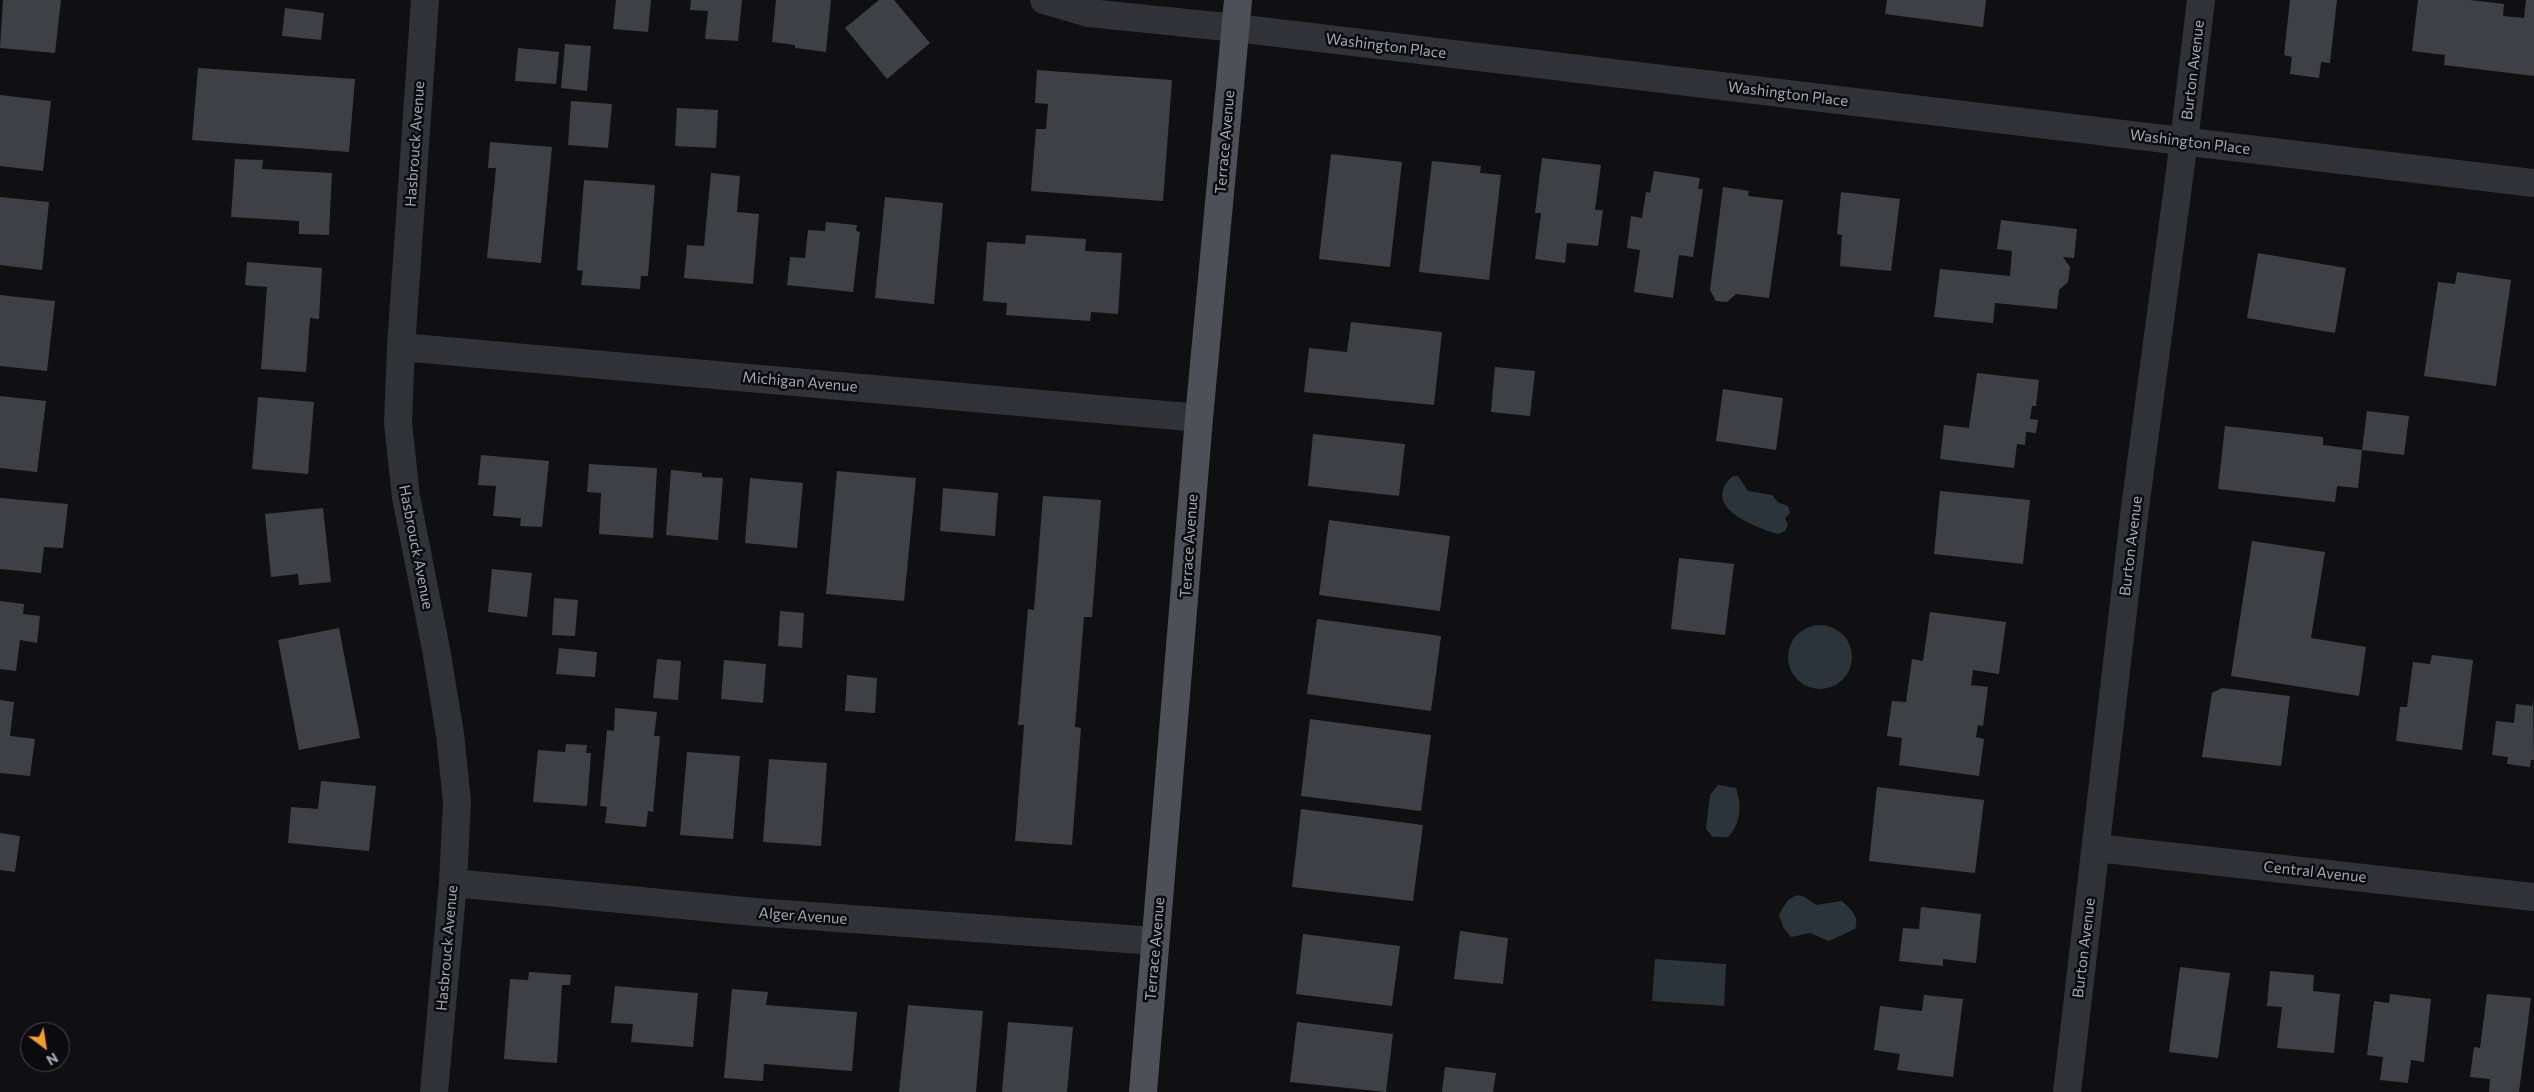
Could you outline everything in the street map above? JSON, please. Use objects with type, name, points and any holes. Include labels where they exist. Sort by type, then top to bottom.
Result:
[{"type":"main road","name":"Terrace Avenue","points":[[1143,1092],[1199,418],[1238,0]]},
{"type":"street","name":"Hasbrouck Avenue","points":[[425,0],[400,348],[398,423],[405,491],[446,708],[456,802],[453,882],[434,1092]]},
{"type":"street","name":"Washington Place","points":[[1044,0],[1089,13],[1236,28],[2534,183]]},
{"type":"street","name":"Burton Avenue","points":[[2067,1092],[2135,508],[2201,0]]},
{"type":"street","name":"Michigan Avenue","points":[[400,348],[1199,418]]},
{"type":"street","name":"Central Avenue","points":[[2096,848],[2534,897]]},
{"type":"street","name":"Alger Avenue","points":[[453,882],[746,912],[1155,942]]},
{"type":"shaded area","points":[[1733,476],[1738,476],[1748,491],[1772,495],[1779,503],[1788,506],[1790,513],[1785,518],[1788,525],[1785,531],[1778,534],[1756,526],[1734,514],[1726,506],[1722,497],[1724,487]]},
{"type":"shaded area","points":[[1820,625],[1838,631],[1846,639],[1852,657],[1846,675],[1838,683],[1820,689],[1802,683],[1794,675],[1788,657],[1794,639],[1802,631]]},
{"type":"shaded area","points":[[1718,785],[1736,788],[1738,794],[1740,808],[1738,820],[1728,837],[1713,837],[1706,829],[1710,795]]},
{"type":"shaded area","points":[[1797,895],[1805,897],[1816,905],[1842,901],[1855,917],[1855,929],[1829,941],[1810,933],[1791,937],[1783,927],[1779,914],[1788,900]]},
{"type":"shaded area","points":[[1655,959],[1726,964],[1724,1006],[1652,1001]]},
{"type":"building","points":[[3,0],[61,0],[55,53],[0,48]]},
{"type":"building","points":[[616,0],[651,0],[648,32],[613,29]]},
{"type":"building","points":[[691,0],[742,0],[738,41],[705,39],[708,11],[690,10]]},
{"type":"building","points":[[776,0],[831,0],[826,52],[795,48],[795,45],[772,42]]},
{"type":"building","points":[[879,0],[894,0],[930,43],[887,79],[845,28]]},
{"type":"building","points":[[1887,0],[1986,0],[1983,27],[1885,14]]},
{"type":"building","points":[[2290,0],[2337,0],[2330,63],[2321,62],[2319,78],[2290,74],[2292,57],[2284,55]]},
{"type":"building","points":[[2418,0],[2470,0],[2504,4],[2503,16],[2524,18],[2526,0],[2534,0],[2534,76],[2444,65],[2445,55],[2412,51]]},
{"type":"building","points":[[285,8],[324,13],[321,40],[282,36]]},
{"type":"building","points":[[565,44],[591,46],[587,91],[561,88]]},
{"type":"building","points":[[518,48],[559,52],[556,84],[515,81]]},
{"type":"building","points":[[198,68],[355,79],[349,152],[192,140]]},
{"type":"building","points":[[1037,70],[1172,80],[1163,201],[1031,191],[1036,129],[1046,129],[1048,104],[1035,103]]},
{"type":"building","points":[[0,95],[51,101],[43,171],[0,166]]},
{"type":"building","points":[[571,101],[612,104],[608,148],[568,145]]},
{"type":"building","points":[[677,108],[718,110],[716,148],[675,146]]},
{"type":"building","points":[[490,142],[552,147],[541,263],[487,258],[496,168],[488,168]]},
{"type":"building","points":[[1331,154],[1402,162],[1390,267],[1319,259]]},
{"type":"building","points":[[1542,158],[1601,165],[1595,210],[1603,210],[1598,246],[1567,243],[1565,263],[1535,259],[1541,213],[1535,213]]},
{"type":"building","points":[[235,159],[263,160],[262,169],[332,173],[329,235],[299,234],[299,221],[231,217]]},
{"type":"building","points":[[1432,161],[1481,166],[1480,173],[1501,175],[1489,280],[1419,272]]},
{"type":"building","points":[[1654,171],[1700,178],[1698,189],[1703,189],[1693,257],[1679,255],[1673,298],[1634,292],[1640,250],[1627,248],[1631,216],[1642,218],[1646,192],[1650,193]]},
{"type":"building","points":[[711,173],[740,176],[737,212],[759,214],[753,284],[684,278],[687,245],[704,246]]},
{"type":"building","points":[[584,180],[655,185],[648,276],[641,276],[640,289],[581,285],[583,271],[577,270]]},
{"type":"building","points":[[1723,187],[1749,191],[1748,196],[1783,200],[1769,298],[1736,294],[1727,302],[1716,301],[1710,290]]},
{"type":"building","points":[[1841,192],[1900,199],[1891,271],[1840,266],[1842,235],[1837,234]]},
{"type":"building","points":[[0,197],[49,202],[42,270],[0,265]]},
{"type":"building","points":[[885,197],[943,203],[934,304],[875,298]]},
{"type":"building","points":[[2001,220],[2077,229],[2074,258],[2063,257],[2070,267],[2068,282],[2059,290],[2057,309],[1995,303],[1993,323],[1934,317],[1940,269],[2010,276],[2012,251],[1997,249]]},
{"type":"building","points":[[826,222],[857,225],[856,231],[860,232],[853,292],[787,285],[790,257],[805,258],[808,230],[825,231]]},
{"type":"building","points":[[1026,235],[1086,239],[1085,251],[1122,253],[1118,314],[1091,312],[1090,321],[1006,315],[1007,303],[983,301],[987,242],[1025,244]]},
{"type":"building","points":[[2258,253],[2346,268],[2335,333],[2247,318]]},
{"type":"building","points":[[247,262],[322,268],[319,319],[310,318],[306,372],[261,369],[267,287],[245,285]]},
{"type":"building","points":[[2457,272],[2511,280],[2496,386],[2424,376],[2438,282],[2455,284]]},
{"type":"building","points":[[0,295],[55,301],[47,371],[0,366]]},
{"type":"building","points":[[1351,322],[1442,332],[1434,405],[1304,392],[1309,348],[1347,352]]},
{"type":"building","points":[[1495,367],[1535,371],[1530,416],[1491,412]]},
{"type":"building","points":[[1977,373],[2039,380],[2036,406],[2032,406],[2030,419],[2038,420],[2036,433],[2026,432],[2025,445],[2017,444],[2014,468],[1940,459],[1944,425],[1969,428]]},
{"type":"building","points":[[1723,389],[1783,398],[1776,450],[1716,441]]},
{"type":"building","points":[[0,396],[46,401],[37,472],[0,468]]},
{"type":"building","points":[[258,397],[314,402],[308,474],[252,469]]},
{"type":"building","points":[[2367,411],[2409,416],[2404,455],[2362,450]]},
{"type":"building","points":[[2225,426],[2323,437],[2323,445],[2362,450],[2358,488],[2337,486],[2335,502],[2218,489]]},
{"type":"building","points":[[1313,434],[1405,444],[1399,496],[1308,486]]},
{"type":"building","points":[[481,455],[549,461],[542,527],[520,526],[521,518],[493,516],[496,486],[478,485]]},
{"type":"building","points":[[589,464],[657,468],[653,538],[599,534],[601,493],[587,492]]},
{"type":"building","points":[[671,470],[702,473],[702,477],[723,478],[718,540],[666,535]]},
{"type":"building","points":[[837,471],[916,478],[904,601],[826,594]]},
{"type":"building","points":[[750,478],[803,483],[797,548],[745,543]]},
{"type":"building","points":[[943,488],[998,493],[995,536],[940,531]]},
{"type":"building","points":[[1940,491],[2030,500],[2023,564],[1934,554]]},
{"type":"building","points":[[1043,496],[1101,500],[1092,617],[1084,617],[1075,727],[1081,728],[1072,845],[1015,841],[1024,725],[1018,725],[1028,609],[1034,610]]},
{"type":"building","points":[[0,498],[68,504],[63,548],[44,547],[41,573],[0,569]]},
{"type":"building","points":[[323,508],[331,582],[299,585],[298,574],[271,577],[265,514]]},
{"type":"building","points":[[1329,520],[1450,536],[1440,611],[1319,595]]},
{"type":"building","points":[[2252,541],[2325,552],[2311,638],[2366,647],[2359,696],[2231,676]]},
{"type":"building","points":[[1679,558],[1734,564],[1725,635],[1671,629]]},
{"type":"building","points":[[492,569],[532,573],[527,617],[488,612]]},
{"type":"building","points":[[554,598],[578,600],[575,636],[552,635]]},
{"type":"building","points":[[0,601],[24,604],[23,614],[40,616],[37,643],[20,640],[16,671],[0,669]]},
{"type":"building","points":[[780,611],[804,613],[802,648],[778,646]]},
{"type":"building","points":[[1930,612],[2006,622],[1999,674],[1973,670],[1971,685],[1988,687],[1983,726],[1978,725],[1976,737],[1984,739],[1979,776],[1899,765],[1902,738],[1887,736],[1892,701],[1906,702],[1912,659],[1923,661]]},
{"type":"building","points":[[1317,619],[1441,636],[1431,711],[1307,694]]},
{"type":"building","points":[[339,628],[360,738],[299,750],[278,640]]},
{"type":"building","points":[[559,648],[597,652],[595,677],[556,674]]},
{"type":"building","points":[[2432,655],[2473,660],[2462,750],[2396,741],[2400,707],[2407,707],[2413,662],[2430,664]]},
{"type":"building","points":[[657,659],[681,661],[678,700],[653,698]]},
{"type":"building","points":[[724,660],[766,664],[763,703],[721,699]]},
{"type":"building","points":[[847,675],[877,678],[875,713],[845,711]]},
{"type":"building","points":[[2222,688],[2290,696],[2281,766],[2202,757],[2212,693]]},
{"type":"building","points":[[0,700],[14,702],[10,736],[35,739],[30,776],[0,773]]},
{"type":"building","points":[[2533,700],[2534,760],[2531,760],[2530,767],[2507,764],[2508,757],[2492,755],[2496,721],[2514,723],[2516,704],[2532,706]]},
{"type":"building","points":[[615,708],[657,712],[654,736],[660,736],[653,812],[648,811],[646,827],[605,823],[607,807],[600,806],[607,730],[614,731]]},
{"type":"building","points":[[1310,719],[1431,735],[1421,811],[1301,796]]},
{"type":"building","points":[[566,744],[587,745],[586,753],[591,753],[587,806],[533,802],[538,750],[565,752]]},
{"type":"building","points":[[687,752],[740,756],[733,839],[680,835]]},
{"type":"building","points":[[769,759],[827,763],[821,846],[763,842]]},
{"type":"building","points":[[321,781],[376,786],[369,851],[288,843],[291,807],[318,809]]},
{"type":"building","points":[[1877,787],[1984,800],[1975,873],[1869,861]]},
{"type":"building","points":[[1301,809],[1423,825],[1413,901],[1292,887]]},
{"type":"building","points":[[0,833],[20,836],[15,872],[0,870]]},
{"type":"building","points":[[1921,907],[1981,914],[1976,963],[1943,959],[1943,966],[1899,961],[1903,928],[1919,929]]},
{"type":"building","points":[[1460,931],[1508,938],[1503,984],[1454,979]]},
{"type":"building","points":[[1303,934],[1400,946],[1392,1006],[1296,994]]},
{"type":"building","points":[[2180,967],[2230,973],[2218,1058],[2169,1052]]},
{"type":"building","points":[[2270,971],[2314,975],[2313,991],[2340,994],[2334,1053],[2277,1048],[2282,1007],[2267,1006]]},
{"type":"building","points":[[529,972],[571,975],[570,985],[562,985],[557,1063],[504,1059],[510,979],[528,980]]},
{"type":"building","points":[[615,986],[698,993],[693,1047],[631,1042],[633,1024],[611,1023]]},
{"type":"building","points":[[732,989],[768,992],[766,1005],[857,1012],[852,1071],[764,1064],[763,1081],[724,1078]]},
{"type":"building","points":[[2390,994],[2431,999],[2424,1062],[2411,1060],[2408,1083],[2380,1080],[2383,1057],[2367,1055],[2374,1001],[2389,1003]]},
{"type":"building","points":[[2487,994],[2531,998],[2519,1092],[2489,1092],[2490,1079],[2470,1077],[2474,1047],[2480,1048]]},
{"type":"building","points":[[1924,995],[1963,999],[1953,1077],[1897,1070],[1900,1054],[1874,1050],[1880,1006],[1922,1011]]},
{"type":"building","points":[[908,1005],[983,1011],[976,1092],[899,1092]]},
{"type":"building","points":[[1008,1022],[1073,1027],[1067,1092],[1002,1092]]},
{"type":"building","points":[[1297,1022],[1393,1034],[1386,1092],[1290,1082]]},
{"type":"building","points":[[1445,1067],[1496,1073],[1493,1092],[1442,1092]]}]
